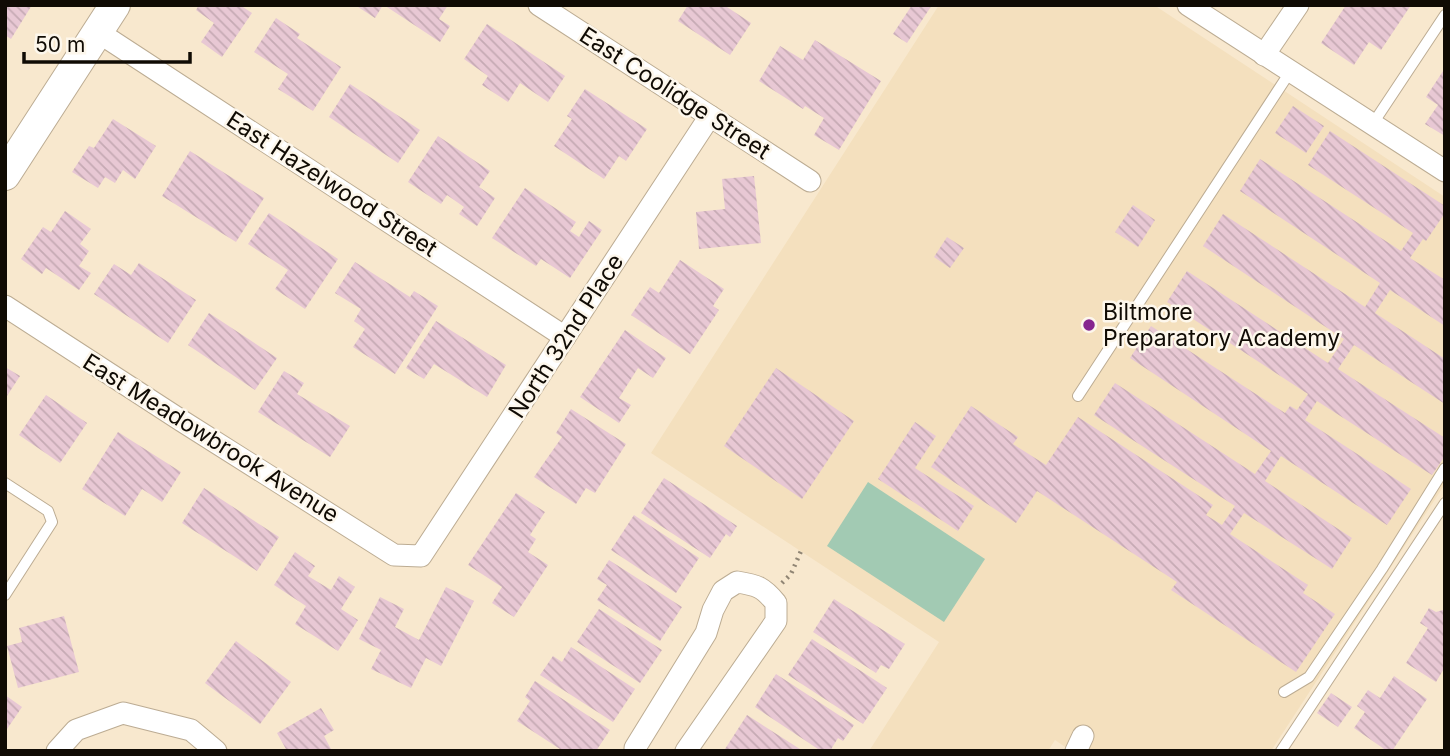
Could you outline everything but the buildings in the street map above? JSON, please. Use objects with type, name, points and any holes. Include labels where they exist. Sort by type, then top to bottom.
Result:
[{"type":"main road","points":[[5,175],[115,5]]},
{"type":"street","name":"East Coolidge Street","points":[[540,5],[810,181]]},
{"type":"street","points":[[1188,5],[1445,172]]},
{"type":"street","points":[[1264,55],[1298,5]]},
{"type":"street","name":"East Hazelwood Street","points":[[98,32],[565,337]]},
{"type":"street","name":"North 32nd Place","points":[[421,556],[710,116]]},
{"type":"street","name":"East Meadowbrook Avenue","points":[[5,306],[394,555],[421,556]]},
{"type":"street","points":[[635,751],[706,633],[713,610],[723,592],[737,582],[756,584],[776,603],[776,621],[686,751]]},
{"type":"street","points":[[57,751],[76,730],[123,713],[191,730],[216,751]]},
{"type":"lane","points":[[1372,125],[1445,15]]},
{"type":"lane","points":[[1078,396],[1290,72]]},
{"type":"lane","points":[[1284,692],[1308,677],[1382,569],[1445,468]]},
{"type":"lane","points":[[5,483],[48,511],[52,522],[5,595]]},
{"type":"lane","points":[[1282,751],[1445,503]]},
{"type":"path","points":[[770,596],[791,573],[801,551]]},
{"type":"shaded area","name":"Biltmore Preparatory Academy","points":[[939,5],[1154,5],[1445,197],[1445,484],[1271,751],[1071,751],[1055,740],[1048,751],[869,751],[939,642],[651,453]]},
{"type":"green space","points":[[868,482],[985,559],[944,622],[827,546]]},
{"type":"place","name":"Biltmore Preparatory Academy","points":[[1089,325]]}]
